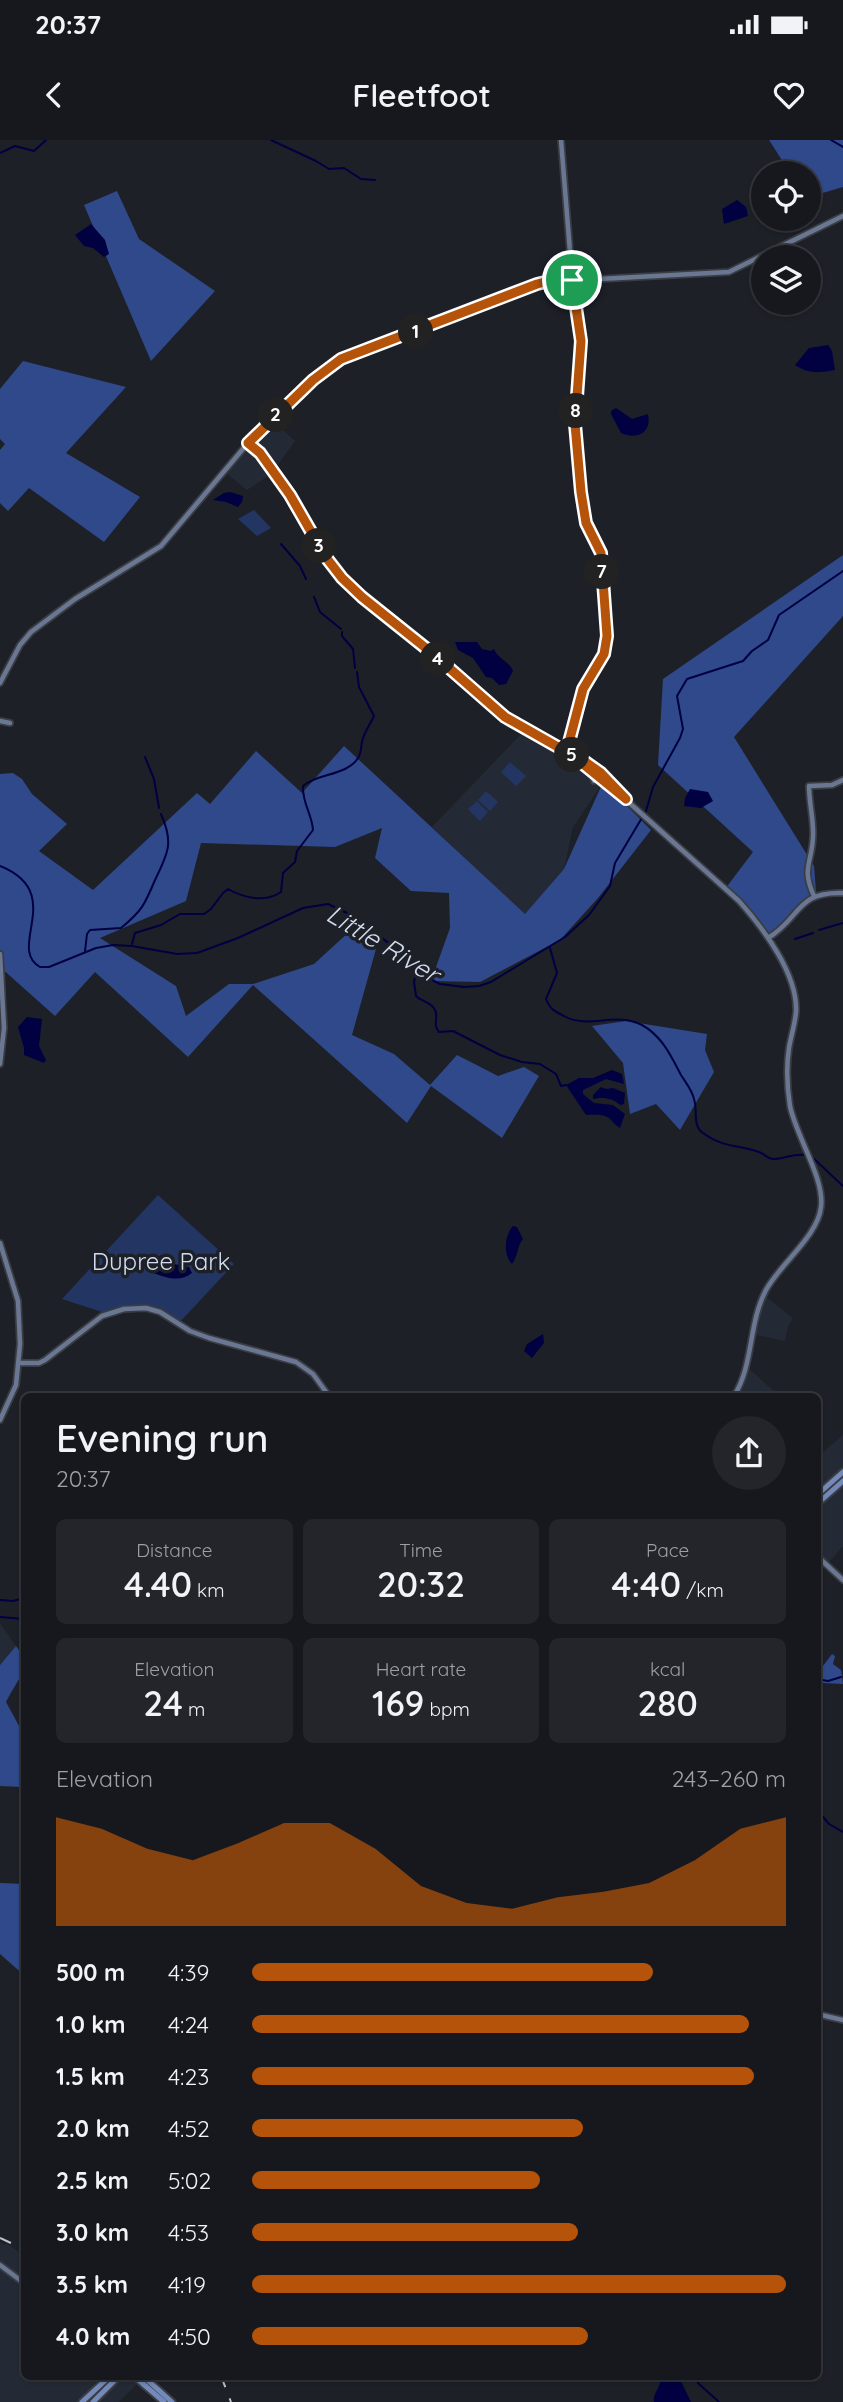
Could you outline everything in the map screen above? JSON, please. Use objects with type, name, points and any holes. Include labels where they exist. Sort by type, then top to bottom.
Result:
[{"type":"main road","points":[[821,1491],[843,1472]]},
{"type":"main road","points":[[821,1500],[843,1481]]},
{"type":"main road","points":[[82,2402],[106,2380]]},
{"type":"main road","points":[[93,2402],[116,2380]]},
{"type":"main road","points":[[139,2380],[164,2402]]},
{"type":"main road","points":[[147,2380],[172,2402]]},
{"type":"street","points":[[561,140],[572,280],[581,341],[575,424],[581,492],[586,523],[601,553],[607,636],[604,654],[583,689],[566,752]]},
{"type":"street","points":[[0,683],[27,636],[75,599],[161,546],[248,443],[313,380],[341,359],[553,280],[729,272],[843,216]]},
{"type":"street","points":[[255,436],[257,450]]},
{"type":"street","points":[[248,443],[257,450],[290,495],[325,556],[342,578],[372,607],[432,653],[505,717],[559,747],[632,804],[739,901],[768,938],[788,974],[796,1009],[787,1061],[788,1090],[794,1118],[822,1204],[814,1227],[786,1261],[765,1293],[756,1317],[745,1374],[736,1393]]},
{"type":"street","points":[[0,721],[10,723]]},
{"type":"street","points":[[527,729],[601,773],[626,799]]},
{"type":"street","points":[[593,771],[594,781]]},
{"type":"street","points":[[814,896],[807,876],[813,837],[809,786],[832,785],[843,780]]},
{"type":"street","points":[[768,938],[781,929],[802,904],[814,896],[843,893]]},
{"type":"street","points":[[0,954],[4,1033],[0,1063]]},
{"type":"street","points":[[0,1243],[19,1306],[20,1363],[15,1390],[0,1420]]},
{"type":"street","points":[[20,1363],[38,1363],[47,1359],[106,1314],[129,1308],[146,1308],[160,1312],[190,1331],[209,1338],[296,1362],[313,1374],[327,1393]]},
{"type":"street","points":[[821,1561],[842,1579]]},
{"type":"street","points":[[821,2015],[843,2020]]},
{"type":"street","points":[[0,2265],[21,2283]]},
{"type":"shaded area","points":[[769,140],[843,140],[843,187],[821,193],[821,161],[782,161]]},
{"type":"shaded area","points":[[117,191],[139,239],[215,291],[151,361],[84,205]]},
{"type":"shaded area","points":[[737,200],[746,207],[748,216],[724,224],[722,209]]},
{"type":"shaded area","points":[[91,224],[105,240],[109,254],[104,257],[93,248],[84,246],[75,235]]},
{"type":"shaded area","points":[[828,345],[832,351],[835,370],[814,372],[795,365],[809,348]]},
{"type":"shaded area","points":[[23,361],[126,387],[66,453],[140,497],[104,542],[29,488],[8,511],[0,503],[0,450],[5,444],[0,439],[0,389]]},
{"type":"shaded area","points":[[616,408],[632,419],[648,414],[648,426],[638,435],[621,433],[611,414]]},
{"type":"shaded area","points":[[272,420],[295,441],[271,474],[247,490],[225,472]]},
{"type":"shaded area","points":[[224,493],[243,496],[238,507],[213,500]]},
{"type":"shaded area","points":[[843,555],[843,616],[734,737],[814,866],[816,891],[813,896],[786,925],[766,938],[725,889],[753,852],[658,765],[663,679]]},
{"type":"shaded area","points":[[455,642],[477,642],[482,649],[494,649],[513,671],[506,684],[499,685],[492,678],[486,677],[473,658],[458,650]]},
{"type":"shaded area","points":[[524,731],[603,782],[573,827],[564,869],[525,915],[432,827]]},
{"type":"shaded area","points":[[344,746],[525,914],[564,869],[603,782],[651,830],[598,898],[560,940],[480,982],[431,981],[450,928],[449,893],[411,891],[375,858],[382,828],[335,847],[201,843],[186,901],[100,938],[176,986],[186,1016],[229,984],[253,984],[314,964],[350,931],[376,949],[352,1035],[394,1054],[430,1085],[457,1055],[498,1076],[524,1067],[539,1076],[502,1138],[431,1086],[407,1123],[253,985],[188,1057],[95,972],[55,1016],[0,967],[0,774],[13,773],[22,779],[32,794],[67,824],[39,851],[93,890],[197,793],[210,804],[256,751],[302,793]]},
{"type":"shaded area","points":[[690,789],[708,792],[713,801],[701,808],[684,806]]},
{"type":"shaded area","points":[[27,1017],[42,1019],[39,1046],[46,1060],[44,1063],[24,1055],[18,1027]]},
{"type":"shaded area","points":[[626,1021],[707,1034],[705,1050],[714,1072],[680,1130],[656,1104],[630,1114],[623,1063],[592,1026]]},
{"type":"shaded area","points":[[612,1070],[622,1074],[624,1084],[606,1079],[583,1090],[583,1094],[594,1103],[613,1105],[625,1114],[620,1128],[607,1117],[586,1115],[566,1085],[579,1078],[593,1078]]},
{"type":"shaded area","points":[[601,1087],[625,1093],[624,1104],[620,1105],[608,1099],[593,1099],[593,1095]]},
{"type":"shaded area","points":[[513,1226],[517,1227],[523,1239],[512,1264],[507,1256],[506,1245]]},
{"type":"shaded area","points":[[161,1255],[174,1264],[189,1267],[192,1273],[176,1279],[150,1272],[147,1269]]},
{"type":"shaded area","points":[[762,1294],[793,1318],[785,1341],[752,1334]]},
{"type":"shaded area","points":[[543,1334],[544,1343],[532,1358],[524,1351],[527,1344]]},
{"type":"shaded area","points":[[746,1366],[776,1393],[733,1393]]},
{"type":"shaded area","points":[[843,1435],[843,1546],[829,1562],[821,1555],[821,1454]]},
{"type":"shaded area","points":[[0,1623],[16,1646],[0,1665]]},
{"type":"shaded area","points":[[16,1646],[21,1654],[21,1676],[6,1702],[21,1730],[21,1787],[0,1786],[0,1665]]},
{"type":"shaded area","points":[[832,1654],[835,1656],[833,1664],[841,1670],[843,1684],[821,1684],[821,1669]]},
{"type":"shaded area","points":[[0,1883],[21,1884],[21,1972],[0,1954]]},
{"type":"shaded area","points":[[0,2242],[21,2254],[21,2380],[141,2380],[119,2402],[0,2402]]},
{"type":"shaded area","points":[[660,2380],[680,2380],[691,2402],[654,2402]]},
{"type":"green space","points":[[254,510],[271,528],[257,536],[238,519]]},
{"type":"green space","points":[[510,762],[526,776],[516,786],[501,772]]},
{"type":"green space","points":[[486,791],[498,802],[490,811],[478,800]]},
{"type":"green space","points":[[477,801],[488,812],[480,821],[468,809]]},
{"type":"green space","name":"Dupree Park","points":[[158,1195],[234,1264],[179,1323],[155,1308],[117,1309],[105,1313],[62,1299]]},
{"type":"waterway","points":[[0,153],[15,146],[34,151],[46,140]]},
{"type":"waterway","points":[[271,140],[329,169],[344,168],[361,179],[375,180]]},
{"type":"waterway","points":[[831,140],[843,147]]},
{"type":"waterway","points":[[281,544],[300,566],[306,579]]},
{"type":"waterway","name":"Little River","points":[[0,866],[20,877],[30,890],[33,905],[29,947],[31,958],[40,967],[49,967],[96,948],[113,945],[177,954],[197,953],[238,938],[303,908],[328,904],[347,913],[366,931],[381,937],[440,984],[464,987],[491,982],[565,937],[589,915],[610,886],[615,863],[646,811],[653,787],[680,738],[683,729],[677,696],[687,679],[743,661],[768,640],[779,615],[843,571]]},
{"type":"waterway","points":[[314,597],[320,612],[341,629]]},
{"type":"waterway","points":[[342,632],[342,636],[353,649],[355,668]]},
{"type":"waterway","points":[[132,944],[135,933],[161,925],[180,914],[204,914],[228,889],[254,898],[281,892],[283,873],[295,862],[297,851],[313,830],[303,786],[353,764],[359,756],[364,735],[374,716],[359,687],[357,672]]},
{"type":"waterway","points":[[145,757],[154,779],[159,808]]},
{"type":"waterway","points":[[85,951],[90,930],[121,928],[134,917],[145,901],[168,848],[161,814]]},
{"type":"waterway","points":[[819,930],[843,923]]},
{"type":"waterway","points":[[795,939],[813,933]]},
{"type":"waterway","points":[[550,948],[557,973],[546,999],[551,1007],[573,1020],[632,1021],[649,1030],[665,1047],[690,1090],[698,1126],[703,1133],[724,1144],[759,1152],[771,1158],[805,1155]]},
{"type":"waterway","points":[[417,969],[414,982],[416,996],[434,1007],[439,1032],[453,1031],[500,1055],[540,1064],[556,1074],[561,1086],[566,1085]]},
{"type":"waterway","points":[[811,1156],[843,1186]]},
{"type":"waterway","points":[[0,1600],[21,1599]]},
{"type":"waterway","points":[[0,1617],[21,1619]]},
{"type":"waterway","points":[[821,1680],[828,1681],[841,1677]]},
{"type":"waterway","points":[[821,1815],[829,1824],[843,1832]]},
{"type":"waterway","points":[[696,2380],[719,2402]]},
{"type":"railway","points":[[0,2238],[21,2248]]},
{"type":"railway","points":[[223,2380],[231,2402]]},
{"type":"route","points":[[553,280],[572,280],[581,341],[575,424],[581,492],[586,523],[601,553],[607,636],[604,654],[583,689],[568,744],[570,751],[601,773],[626,799],[572,755],[505,717],[432,653],[372,607],[342,578],[325,556],[290,495],[260,453],[248,443],[313,380],[341,359],[537,284],[553,280]]}]
